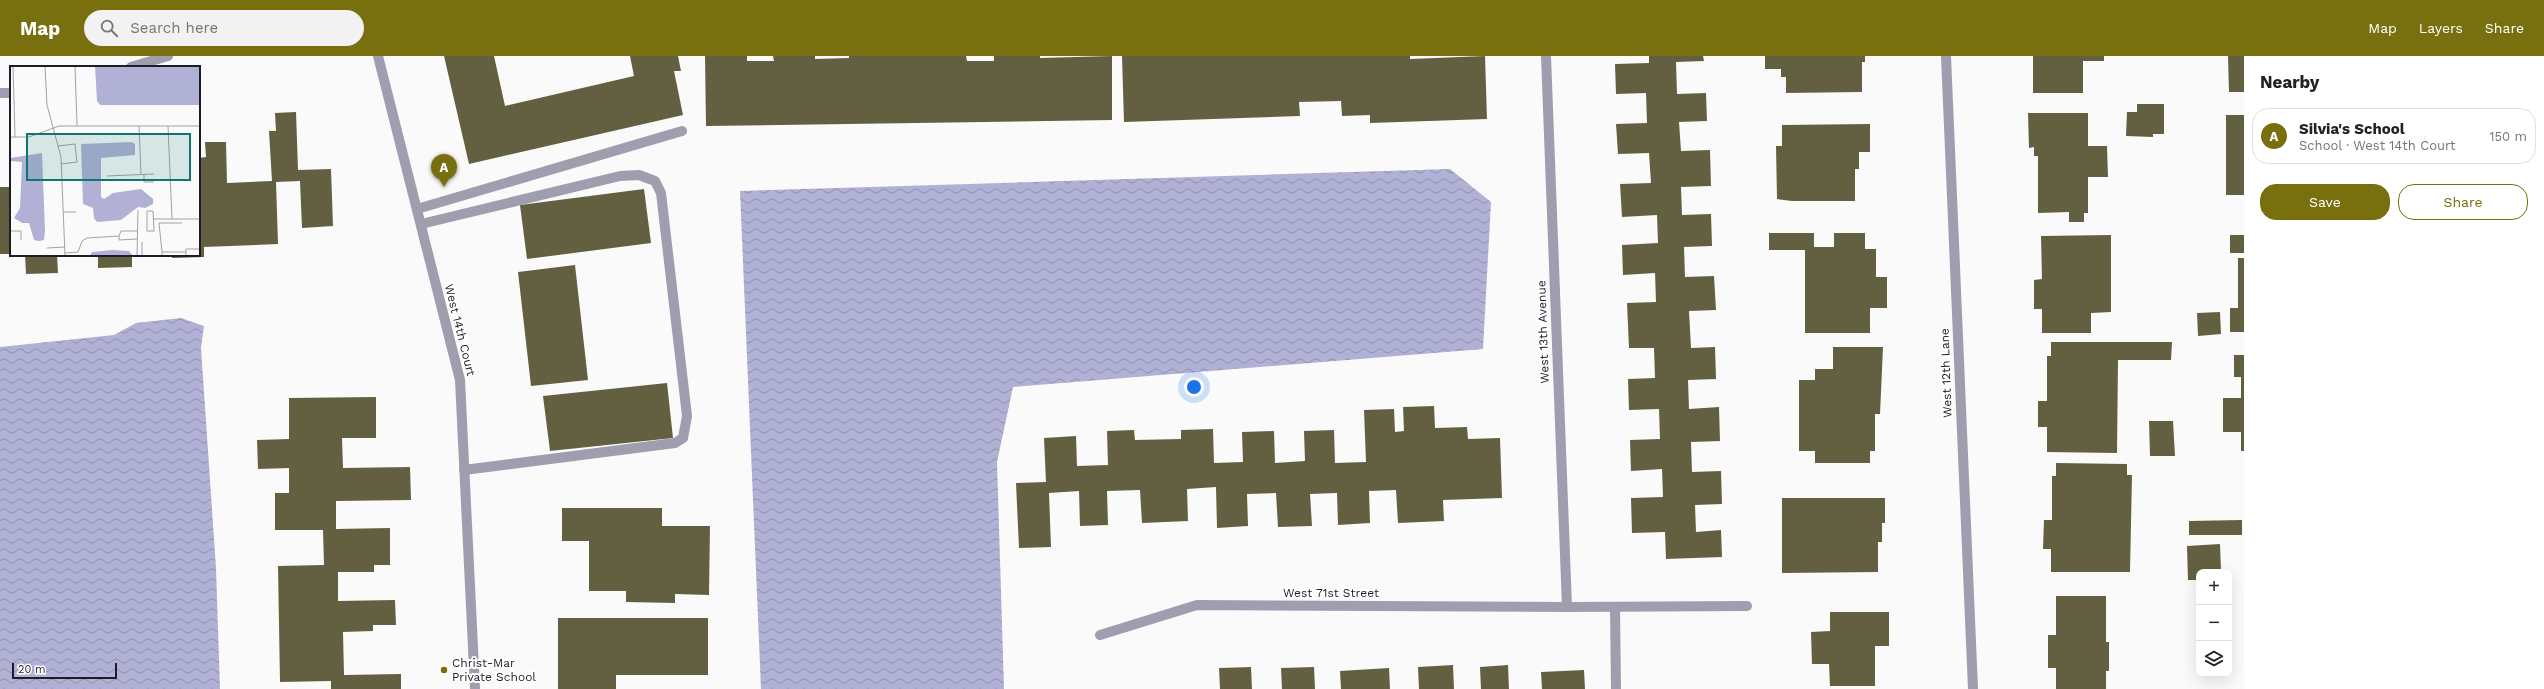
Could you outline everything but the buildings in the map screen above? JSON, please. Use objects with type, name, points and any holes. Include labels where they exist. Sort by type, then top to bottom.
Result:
[{"type":"street","points":[[134,66],[168,56]]},
{"type":"street","name":"West 14th Court","points":[[378,56],[460,380],[474,689]]},
{"type":"street","name":"West 13th Avenue","points":[[1546,56],[1567,607]]},
{"type":"street","name":"West 12th Lane","points":[[1946,56],[1973,689]]},
{"type":"street","points":[[417,209],[682,131]]},
{"type":"street","points":[[420,224],[620,176],[639,176],[655,181],[661,193],[687,416],[683,438],[675,443],[464,470]]},
{"type":"street","name":"West 71st Street","points":[[1100,635],[1197,605],[1567,607],[1747,606]]},
{"type":"street","points":[[1615,607],[1616,689]]},
{"type":"water","points":[[1450,169],[1491,202],[1483,349],[1013,387],[997,462],[1004,689],[761,689],[740,191]]},
{"type":"water","points":[[181,318],[204,326],[201,348],[216,568],[220,689],[0,689],[0,347],[114,335],[136,323]]},
{"type":"place","name":"Silvia's School","points":[[444,187]]},
{"type":"place","name":"Christ-Mar Private School","points":[[444,670]]}]
